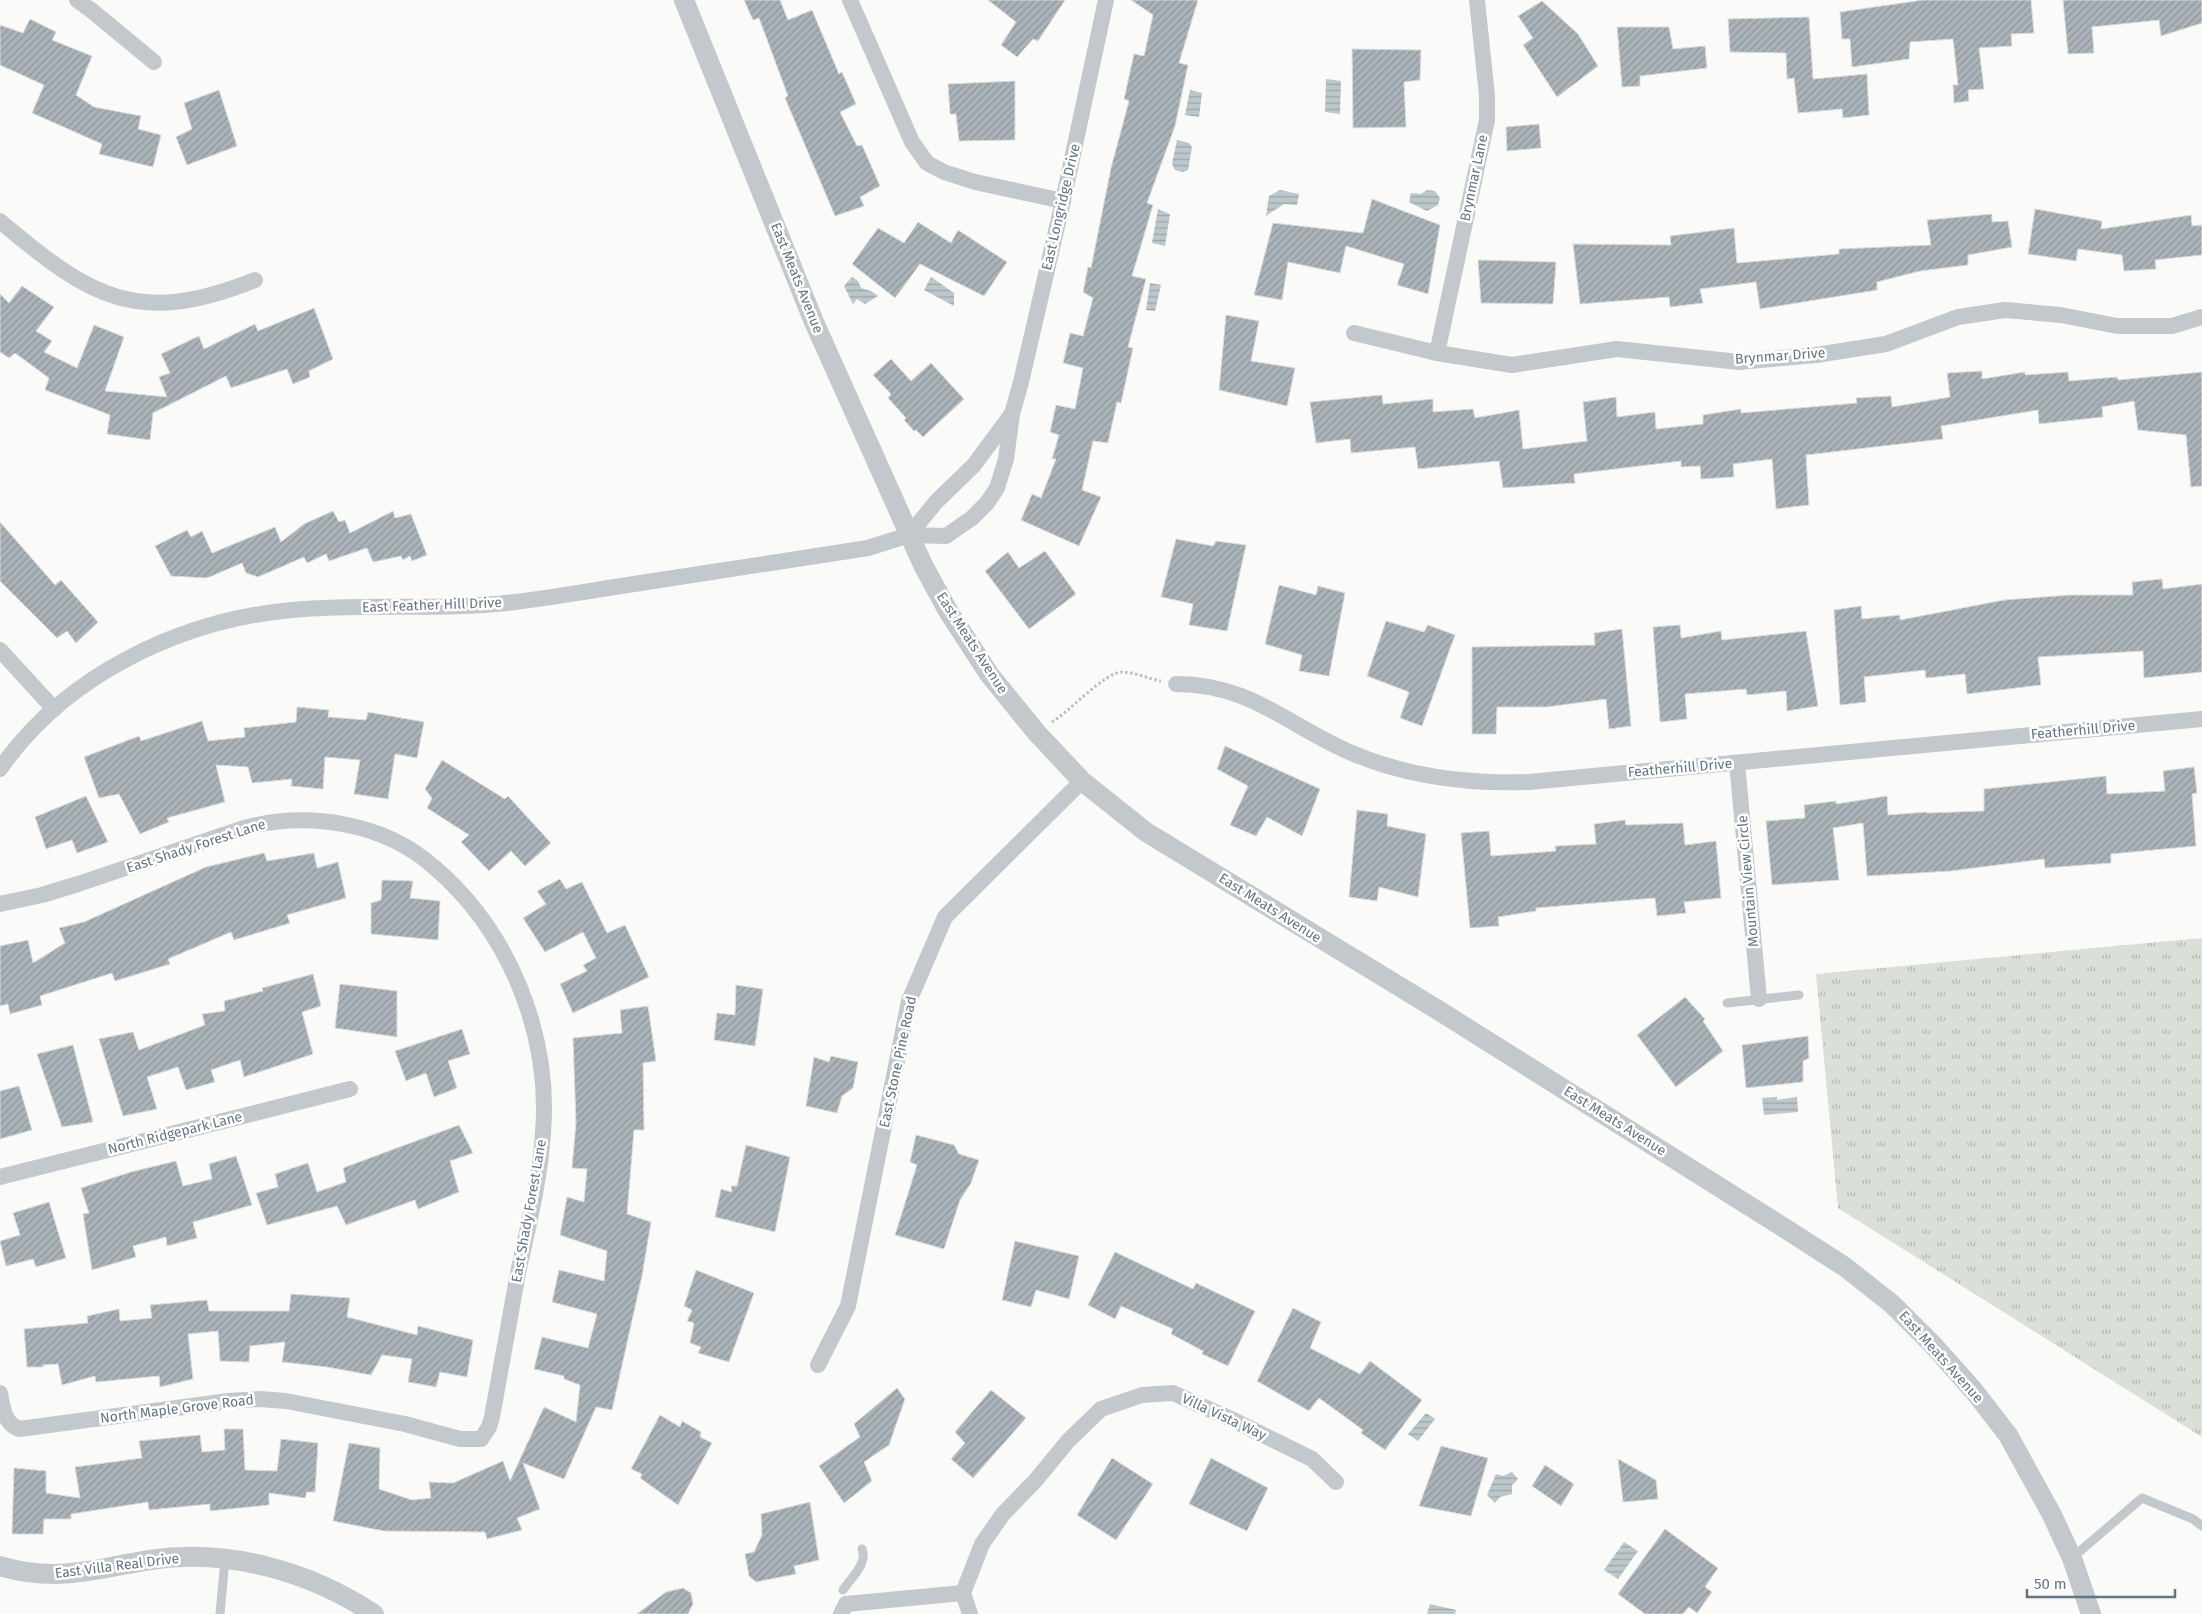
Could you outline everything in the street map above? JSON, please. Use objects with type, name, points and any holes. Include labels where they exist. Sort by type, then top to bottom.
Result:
[{"type":"street","points":[[77,0],[154,62]]},
{"type":"street","name":"East Meats Avenue","points":[[684,0],[814,322],[909,535],[948,611],[989,674],[1036,732],[1082,781],[1146,832],[1438,1010],[1786,1229],[1861,1279],[1892,1304],[1933,1345],[1974,1391],[2008,1435],[2052,1515],[2072,1558],[2091,1614]]},
{"type":"street","points":[[850,0],[912,142],[927,163],[944,172],[975,182],[1063,201]]},
{"type":"street","name":"East Longridge Drive","points":[[909,535],[946,536],[972,518],[987,503],[997,488],[1004,466],[1012,414],[1063,201],[1106,0]]},
{"type":"street","name":"Brynmar Lane","points":[[1436,353],[1486,120],[1487,96],[1476,0]]},
{"type":"street","points":[[0,221],[61,271],[93,288],[126,300],[153,304],[186,302],[213,296],[255,280]]},
{"type":"street","name":"Brynmar Drive","points":[[1354,333],[1436,353],[1512,365],[1617,349],[1739,362],[1816,355],[1886,344],[1958,317],[2005,310],[2062,315],[2117,326],[2172,326],[2202,317]]},
{"type":"street","name":"East Longridge Drive","points":[[909,535],[936,502],[974,465],[1012,414]]},
{"type":"street","name":"East Feather Hill Drive","points":[[0,769],[25,737],[54,709],[103,673],[156,644],[194,630],[240,618],[315,608],[431,608],[516,602],[868,548],[909,535]]},
{"type":"street","points":[[0,650],[54,709]]},
{"type":"street","name":"Featherhill Drive","points":[[1176,684],[1207,686],[1233,692],[1261,704],[1311,734],[1355,754],[1416,773],[1481,782],[1529,782],[2202,719]]},
{"type":"street","name":"Mountain View Circle","points":[[1737,763],[1759,999]]},
{"type":"street","name":"East Stone Pine Road","points":[[818,1365],[848,1306],[909,1001],[945,917],[1082,781]]},
{"type":"street","name":"East Shady Forest Lane","points":[[0,904],[42,895],[78,884],[250,826],[282,820],[307,820],[350,825],[398,842],[428,861],[466,898],[498,941],[521,991],[538,1050],[544,1108],[544,1131],[537,1183],[492,1418],[486,1434],[481,1439]]},
{"type":"street","name":"North Ridgepark Lane","points":[[0,1177],[350,1089]]},
{"type":"street","name":"North Maple Grove Road","points":[[0,1393],[8,1422],[19,1429],[229,1401],[259,1399],[286,1401],[405,1424],[460,1439],[481,1439]]},
{"type":"street","name":"Villa Vista Way","points":[[963,1593],[982,1544],[1003,1514],[1035,1481],[1068,1441],[1101,1409],[1142,1394],[1173,1394],[1202,1405],[1312,1459],[1336,1482]]},
{"type":"street","name":"East Villa Real Drive","points":[[1,1570],[40,1574],[70,1574],[94,1572],[151,1560],[225,1559],[283,1570],[346,1597],[374,1614]]},
{"type":"street","points":[[843,1603],[963,1593],[970,1614]]},
{"type":"lane","points":[[1727,1003],[1799,995]]},
{"type":"lane","points":[[2072,1558],[2142,1498],[2193,1520],[2202,1526]]},
{"type":"lane","points":[[843,1603],[863,1562],[862,1548]]},
{"type":"lane","points":[[220,1614],[225,1559]]},
{"type":"path","points":[[1036,732],[1056,720],[1100,683],[1116,673],[1128,673],[1176,684]]},
{"type":"green space","points":[[2202,938],[2202,1437],[1838,1208],[1816,974]]},
{"type":"shaded area","points":[[1326,79],[1341,81],[1340,114],[1325,112]]},
{"type":"shaded area","points":[[1190,90],[1202,93],[1199,117],[1185,115]]},
{"type":"shaded area","points":[[1177,140],[1189,143],[1192,147],[1188,170],[1183,172],[1175,170],[1172,164]]},
{"type":"shaded area","points":[[1280,190],[1299,194],[1297,205],[1284,204],[1266,216],[1269,196]]},
{"type":"shaded area","points":[[1427,190],[1435,191],[1440,198],[1438,205],[1427,211],[1409,202],[1411,193],[1421,194]]},
{"type":"shaded area","points":[[1158,209],[1170,214],[1165,246],[1152,243]]},
{"type":"shaded area","points":[[852,277],[858,281],[861,288],[871,291],[878,296],[865,304],[857,299],[853,304],[844,286]]},
{"type":"shaded area","points":[[931,277],[954,293],[954,306],[924,290]]},
{"type":"shaded area","points":[[1150,283],[1161,285],[1155,311],[1146,310]]},
{"type":"shaded area","points":[[1777,1097],[1777,1100],[1797,1097],[1798,1112],[1764,1115],[1762,1098]]},
{"type":"shaded area","points":[[1426,1413],[1435,1419],[1418,1441],[1408,1434]]},
{"type":"shaded area","points":[[1512,1472],[1518,1479],[1512,1485],[1512,1494],[1500,1497],[1495,1503],[1487,1495],[1496,1474],[1503,1476]]},
{"type":"shaded area","points":[[1624,1542],[1638,1551],[1618,1579],[1604,1570]]},
{"type":"shaded area","points":[[1430,1604],[1456,1610],[1455,1614],[1427,1614]]},
{"type":"building","points":[[744,0],[780,0],[788,20],[812,10],[839,74],[842,72],[856,104],[840,112],[857,146],[862,145],[880,186],[860,197],[864,206],[835,216],[785,98],[788,96],[759,18],[753,20]]},
{"type":"building","points":[[988,0],[1065,0],[1038,41],[1033,39],[1017,57],[1001,45],[1016,22]]},
{"type":"building","points":[[1131,0],[1198,0],[1179,63],[1188,65],[1175,126],[1147,203],[1153,205],[1132,276],[1146,279],[1128,347],[1133,348],[1121,403],[1117,402],[1108,443],[1093,441],[1082,490],[1101,497],[1079,546],[1021,520],[1032,494],[1041,498],[1056,459],[1052,459],[1059,435],[1050,432],[1056,405],[1075,409],[1083,368],[1063,363],[1070,333],[1083,336],[1093,298],[1083,292],[1088,267],[1091,268],[1111,168],[1129,101],[1124,99],[1134,54],[1144,56],[1153,15]]},
{"type":"building","points":[[1923,0],[2031,0],[2034,33],[2011,34],[2012,46],[1979,48],[1984,89],[1968,90],[1969,101],[1954,103],[1953,85],[1958,85],[1953,39],[1910,42],[1909,59],[1852,67],[1850,39],[1842,39],[1840,12]]},
{"type":"building","points":[[2063,0],[2202,0],[2202,23],[2161,36],[2159,20],[2092,27],[2094,53],[2068,54]]},
{"type":"building","points":[[1542,1],[1578,34],[1598,66],[1557,97],[1523,45],[1533,38],[1518,16]]},
{"type":"building","points":[[1809,17],[1813,79],[1867,74],[1869,115],[1843,118],[1842,109],[1798,113],[1794,78],[1787,79],[1786,53],[1730,52],[1728,19]]},
{"type":"building","points":[[30,19],[56,32],[52,40],[92,56],[76,95],[94,107],[141,116],[138,129],[161,135],[153,167],[99,154],[102,144],[32,113],[44,85],[0,65],[0,25],[23,33]]},
{"type":"building","points":[[1617,27],[1669,27],[1673,49],[1705,46],[1707,68],[1640,76],[1640,86],[1622,87]]},
{"type":"building","points":[[1352,49],[1421,50],[1420,80],[1404,82],[1406,127],[1353,128]]},
{"type":"building","points":[[1015,81],[1015,140],[959,141],[956,114],[950,114],[948,84]]},
{"type":"building","points":[[219,90],[237,146],[187,165],[176,137],[192,129],[184,103]]},
{"type":"building","points":[[1539,124],[1541,148],[1507,151],[1506,127]]},
{"type":"building","points":[[1372,199],[1440,225],[1428,294],[1397,285],[1404,264],[1346,246],[1340,273],[1288,262],[1282,300],[1254,295],[1273,223],[1363,233]]},
{"type":"building","points":[[2035,209],[2102,221],[2101,229],[2191,215],[2192,226],[2202,225],[2202,255],[2155,260],[2156,269],[2124,271],[2122,255],[2078,249],[2076,261],[2028,254]]},
{"type":"building","points":[[1992,214],[1992,222],[2008,221],[2012,247],[1968,255],[1968,265],[1920,271],[1877,282],[1877,290],[1760,309],[1756,282],[1700,289],[1703,303],[1670,307],[1669,297],[1580,304],[1573,244],[1671,245],[1670,236],[1734,228],[1737,263],[1839,254],[1839,249],[1931,245],[1927,220]]},
{"type":"building","points":[[918,222],[951,243],[958,230],[1007,262],[984,296],[920,264],[895,298],[852,264],[878,228],[904,243]]},
{"type":"building","points":[[1478,260],[1556,262],[1553,304],[1481,303]]},
{"type":"building","points":[[22,286],[54,307],[36,331],[52,341],[44,352],[77,368],[94,325],[124,337],[105,391],[167,397],[159,377],[170,373],[161,354],[199,336],[204,349],[255,324],[258,331],[314,308],[333,359],[309,371],[310,377],[293,384],[287,369],[231,388],[226,376],[153,413],[150,440],[107,434],[110,415],[45,390],[49,378],[15,353],[9,358],[0,352],[0,294],[9,303]]},
{"type":"building","points":[[1226,315],[1259,321],[1251,361],[1295,368],[1287,406],[1219,390]]},
{"type":"building","points":[[891,359],[911,381],[931,363],[964,399],[923,437],[916,430],[914,431],[904,420],[906,418],[888,398],[891,394],[873,375]]},
{"type":"building","points":[[1982,371],[1982,379],[2025,372],[2025,375],[2068,372],[2069,381],[2117,377],[2118,380],[2202,372],[2202,486],[2191,487],[2186,435],[2138,430],[2134,401],[2102,407],[2103,417],[2039,424],[2038,410],[1941,426],[1943,439],[1806,455],[1809,505],[1776,509],[1772,459],[1733,464],[1734,477],[1701,479],[1700,466],[1681,467],[1681,461],[1574,474],[1575,483],[1503,488],[1499,461],[1418,469],[1415,447],[1351,453],[1350,439],[1316,443],[1310,402],[1382,395],[1383,404],[1433,399],[1433,412],[1473,409],[1475,418],[1519,410],[1523,449],[1587,441],[1583,402],[1616,397],[1617,417],[1655,412],[1656,429],[1703,424],[1703,415],[1741,409],[1741,413],[1857,403],[1856,398],[1891,396],[1892,407],[1950,397],[1947,373]]},
{"type":"building","points":[[333,511],[339,522],[345,520],[350,533],[393,511],[395,518],[411,514],[427,555],[412,561],[410,556],[403,560],[401,556],[373,562],[367,548],[329,561],[326,554],[307,563],[304,557],[258,577],[246,573],[242,563],[207,578],[171,576],[155,546],[187,530],[191,537],[202,531],[212,553],[275,527],[281,542],[304,524]]},
{"type":"building","points":[[0,522],[55,585],[61,580],[98,622],[76,643],[67,631],[57,638],[0,581]]},
{"type":"building","points":[[1176,539],[1213,546],[1216,541],[1246,545],[1227,631],[1189,625],[1193,604],[1161,597]]},
{"type":"building","points":[[1045,551],[1076,594],[1029,629],[985,571],[1008,552],[1019,568]]},
{"type":"building","points":[[2162,579],[2163,589],[2202,584],[2202,672],[2144,678],[2143,651],[2038,657],[2041,685],[1967,694],[1965,674],[1926,678],[1925,670],[1864,677],[1866,702],[1840,705],[1834,610],[1861,606],[1862,619],[1900,615],[1900,620],[2004,600],[2070,595],[2133,595],[2132,582]]},
{"type":"building","points":[[1279,585],[1316,595],[1318,586],[1345,593],[1329,676],[1299,671],[1302,655],[1265,644]]},
{"type":"building","points":[[1386,621],[1424,632],[1428,625],[1455,635],[1422,726],[1400,718],[1409,692],[1367,676]]},
{"type":"building","points":[[1680,625],[1681,638],[1721,631],[1722,640],[1806,631],[1818,706],[1787,711],[1786,691],[1747,695],[1746,689],[1685,694],[1687,719],[1660,722],[1653,627]]},
{"type":"building","points":[[1622,629],[1631,726],[1609,729],[1606,699],[1547,707],[1497,707],[1496,734],[1472,734],[1472,647],[1595,645],[1594,633]]},
{"type":"building","points":[[297,707],[329,710],[328,717],[366,720],[368,712],[424,722],[417,758],[395,754],[388,799],[354,794],[360,760],[325,757],[323,789],[291,786],[292,779],[252,783],[248,767],[216,765],[225,802],[167,818],[169,822],[140,834],[119,794],[99,798],[84,757],[139,736],[141,741],[202,721],[208,741],[245,737],[244,728],[296,722]]},
{"type":"building","points":[[1225,746],[1320,789],[1302,836],[1267,817],[1256,836],[1230,825],[1248,786],[1217,769]]},
{"type":"building","points":[[442,760],[505,799],[508,796],[551,843],[525,866],[511,851],[489,871],[461,842],[469,835],[427,808],[432,798],[425,789]]},
{"type":"building","points":[[2194,767],[2197,793],[2192,794],[2196,846],[2111,854],[2111,863],[2045,868],[2044,859],[1951,871],[1867,876],[1863,823],[1833,828],[1839,880],[1772,885],[1766,821],[1805,818],[1804,805],[1836,801],[1836,804],[1887,796],[1888,815],[1984,811],[1984,789],[2106,776],[2107,794],[2165,791],[2163,771]]},
{"type":"building","points":[[86,796],[108,842],[77,853],[72,840],[46,849],[35,817]]},
{"type":"building","points":[[1357,810],[1388,814],[1387,826],[1426,834],[1418,897],[1379,887],[1377,901],[1349,897]]},
{"type":"building","points":[[1625,820],[1626,825],[1683,823],[1685,845],[1716,841],[1721,898],[1684,902],[1686,913],[1657,916],[1655,898],[1536,908],[1536,911],[1498,917],[1499,926],[1470,928],[1461,833],[1489,831],[1491,856],[1556,851],[1555,846],[1596,844],[1594,824]]},
{"type":"building","points":[[264,853],[267,861],[314,853],[317,868],[338,862],[346,898],[287,915],[290,923],[234,940],[231,932],[168,959],[170,964],[115,981],[112,973],[40,996],[42,1005],[10,1014],[8,1004],[0,1006],[0,946],[28,940],[33,963],[65,943],[59,928],[84,922],[206,867]]},
{"type":"building","points":[[560,879],[566,889],[582,882],[607,933],[625,925],[649,977],[573,1013],[560,984],[587,971],[583,965],[596,958],[583,932],[545,952],[523,918],[546,904],[537,891]]},
{"type":"building","points":[[382,880],[413,881],[410,898],[440,901],[438,940],[371,934],[371,903],[381,900]]},
{"type":"building","points":[[313,974],[321,1006],[302,1012],[313,1054],[244,1077],[240,1060],[211,1070],[215,1082],[186,1090],[178,1067],[147,1077],[157,1109],[123,1116],[99,1039],[133,1032],[139,1050],[205,1025],[202,1014],[225,1011],[224,1001],[263,991],[262,988]]},
{"type":"building","points":[[340,984],[397,991],[397,1037],[335,1028]]},
{"type":"building","points":[[736,985],[763,989],[755,1046],[714,1040],[717,1013],[735,1015]]},
{"type":"building","points":[[1685,997],[1705,1019],[1703,1021],[1723,1051],[1676,1087],[1637,1035]]},
{"type":"building","points":[[648,1006],[656,1061],[643,1063],[644,1130],[634,1130],[627,1214],[651,1222],[642,1276],[612,1410],[596,1407],[564,1479],[523,1463],[540,1509],[517,1518],[522,1530],[487,1539],[485,1532],[384,1531],[333,1521],[349,1443],[380,1448],[379,1489],[412,1500],[431,1498],[429,1482],[453,1483],[503,1461],[510,1481],[544,1407],[576,1422],[580,1385],[564,1379],[564,1376],[534,1369],[542,1337],[588,1348],[597,1314],[552,1302],[559,1270],[604,1281],[607,1251],[560,1235],[567,1197],[584,1202],[587,1169],[572,1168],[576,1123],[573,1038],[622,1033],[620,1010]]},
{"type":"building","points":[[462,1029],[470,1054],[448,1061],[457,1088],[434,1097],[426,1073],[406,1081],[395,1051]]},
{"type":"building","points":[[1808,1036],[1809,1058],[1803,1061],[1803,1082],[1746,1088],[1742,1045]]},
{"type":"building","points":[[73,1045],[93,1122],[62,1127],[37,1054]]},
{"type":"building","points":[[831,1056],[858,1062],[853,1088],[842,1096],[837,1113],[806,1106],[814,1057],[829,1062]]},
{"type":"building","points":[[19,1086],[32,1130],[0,1139],[0,1091]]},
{"type":"building","points":[[459,1125],[473,1153],[450,1161],[459,1192],[418,1209],[415,1200],[346,1225],[337,1206],[267,1225],[256,1193],[278,1187],[275,1174],[308,1163],[317,1192],[346,1182],[343,1168]]},
{"type":"building","points":[[916,1135],[954,1145],[959,1154],[979,1160],[971,1183],[960,1200],[944,1249],[895,1235],[917,1165],[910,1162]]},
{"type":"building","points":[[746,1145],[790,1157],[775,1232],[715,1217],[721,1189],[732,1192],[731,1186],[737,1186]]},
{"type":"building","points":[[236,1156],[252,1205],[193,1222],[197,1238],[167,1246],[166,1237],[133,1246],[136,1257],[92,1270],[83,1214],[89,1213],[81,1188],[131,1172],[176,1161],[183,1186],[212,1179],[209,1164]]},
{"type":"building","points":[[49,1202],[66,1258],[36,1267],[33,1259],[6,1266],[0,1241],[20,1235],[13,1213]]},
{"type":"building","points":[[1015,1241],[1079,1256],[1069,1299],[1036,1290],[1031,1307],[1002,1300]]},
{"type":"building","points":[[1115,1252],[1193,1289],[1196,1283],[1255,1311],[1228,1366],[1202,1354],[1203,1351],[1171,1334],[1173,1329],[1121,1306],[1115,1319],[1088,1305]]},
{"type":"building","points":[[696,1270],[754,1293],[729,1362],[698,1353],[701,1347],[690,1343],[694,1323],[687,1321],[692,1310],[684,1306]]},
{"type":"building","points":[[291,1294],[350,1298],[347,1317],[417,1335],[418,1326],[473,1340],[467,1377],[440,1372],[436,1387],[408,1382],[412,1359],[382,1355],[371,1375],[327,1367],[282,1362],[285,1342],[250,1346],[249,1362],[220,1361],[218,1331],[188,1334],[193,1379],[160,1387],[159,1376],[96,1382],[95,1376],[62,1385],[58,1364],[43,1365],[43,1367],[27,1367],[24,1329],[88,1323],[87,1316],[119,1309],[120,1321],[152,1318],[150,1305],[207,1300],[209,1311],[289,1311]]},
{"type":"building","points":[[1293,1308],[1321,1322],[1310,1348],[1360,1374],[1370,1361],[1422,1400],[1385,1450],[1361,1433],[1363,1430],[1319,1398],[1309,1411],[1257,1381]]},
{"type":"building","points":[[897,1388],[905,1399],[889,1445],[864,1462],[872,1481],[844,1503],[819,1466],[860,1437],[854,1424]]},
{"type":"building","points":[[991,1390],[1026,1418],[973,1478],[951,1459],[965,1443],[955,1432]]},
{"type":"building","points":[[660,1415],[680,1427],[682,1421],[701,1432],[700,1437],[712,1443],[678,1505],[640,1478],[642,1474],[631,1469]]},
{"type":"building","points":[[224,1429],[243,1429],[245,1470],[277,1471],[281,1439],[318,1443],[315,1492],[307,1492],[305,1498],[269,1493],[269,1505],[210,1511],[210,1504],[149,1510],[148,1502],[71,1514],[71,1519],[44,1519],[43,1534],[12,1534],[14,1468],[46,1471],[46,1493],[80,1498],[75,1467],[142,1458],[139,1441],[200,1435],[202,1452],[225,1450]]},
{"type":"building","points":[[1441,1446],[1488,1458],[1471,1516],[1419,1506]]},
{"type":"building","points":[[1112,1458],[1153,1484],[1116,1540],[1077,1515]]},
{"type":"building","points":[[1211,1458],[1268,1488],[1247,1531],[1189,1504]]},
{"type":"building","points":[[1618,1459],[1656,1480],[1658,1499],[1623,1502]]},
{"type":"building","points":[[1545,1465],[1574,1484],[1561,1506],[1532,1486]]},
{"type":"building","points":[[810,1502],[819,1560],[794,1566],[796,1574],[756,1582],[749,1576],[745,1554],[754,1552],[762,1535],[761,1514]]},
{"type":"building","points":[[1665,1529],[1718,1568],[1705,1587],[1712,1592],[1697,1613],[1689,1607],[1683,1614],[1645,1614],[1618,1594]]},
{"type":"building","points":[[683,1588],[691,1593],[693,1604],[688,1614],[637,1614],[666,1592]]}]
